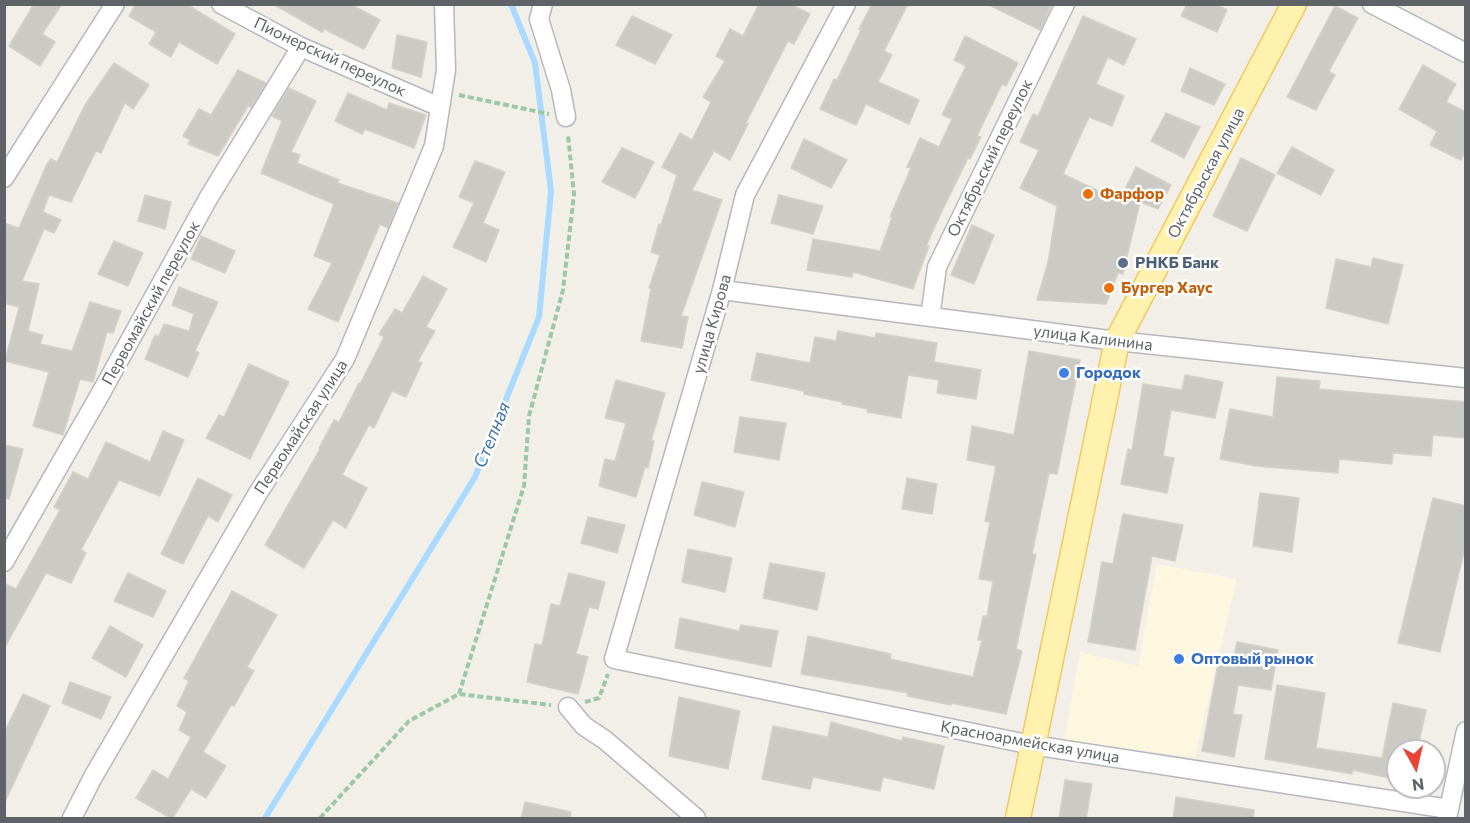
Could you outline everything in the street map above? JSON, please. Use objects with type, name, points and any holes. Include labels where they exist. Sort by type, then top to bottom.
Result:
[{"type":"main road","name":"Октябрьская улица","points":[[1018,819],[1117,341],[1294,4]]},
{"type":"street","points":[[4,178],[114,4]]},
{"type":"street","name":"Пионерский переулок","points":[[221,4],[301,47],[442,99]]},
{"type":"street","name":"Первомайская улица","points":[[72,819],[93,777],[258,493],[345,359],[434,146],[446,70],[444,4]]},
{"type":"street","points":[[543,4],[539,19],[561,90],[566,117]]},
{"type":"street","name":"улица Кирова","points":[[614,659],[722,290],[745,195],[846,4]]},
{"type":"street","name":"Октябрьский переулок","points":[[930,317],[937,267],[1065,4]]},
{"type":"street","points":[[1372,4],[1466,53]]},
{"type":"street","name":"Первомайский переулок","points":[[4,562],[209,197],[301,47]]},
{"type":"street","name":"улица Калинина","points":[[722,290],[1117,341],[1466,378]]},
{"type":"street","name":"Красноармейская улица","points":[[614,659],[1032,745],[1448,814]]},
{"type":"street","points":[[568,707],[584,726],[604,740],[696,819]]},
{"type":"street","points":[[1448,814],[1466,731]]},
{"type":"path","points":[[442,99],[516,106],[566,117],[574,194],[563,290],[529,416],[525,486],[459,694]]},
{"type":"path","points":[[320,819],[409,721],[459,694],[568,707],[599,698],[614,659]]},
{"type":"shaded area","name":"Оптовый рынок","points":[[1157,564],[1237,579],[1195,757],[1064,741],[1080,652],[1138,666]]},
{"type":"building","points":[[34,4],[62,4],[42,34],[55,42],[40,66],[9,46]]},
{"type":"building","points":[[136,4],[186,4],[235,34],[217,64],[179,42],[171,57],[149,44],[156,32],[129,16]]},
{"type":"building","points":[[273,4],[350,4],[380,20],[364,49],[324,29],[322,32]]},
{"type":"building","points":[[759,4],[790,4],[810,14],[794,44],[788,41],[746,123],[748,124],[730,160],[714,151],[692,190],[722,200],[681,316],[688,317],[682,348],[641,341],[651,289],[649,288],[660,255],[651,252],[677,175],[662,167],[680,133],[692,140],[711,102],[703,97],[725,61],[716,56],[730,29],[743,36]]},
{"type":"building","points":[[872,4],[908,4],[884,51],[892,55],[878,82],[919,100],[909,124],[866,104],[856,125],[820,109],[834,79],[837,80]]},
{"type":"building","points":[[987,4],[1052,4],[1040,30]]},
{"type":"building","points":[[1187,4],[1215,4],[1227,10],[1217,32],[1181,16]]},
{"type":"building","points":[[1335,6],[1358,18],[1329,71],[1335,75],[1316,110],[1287,97]]},
{"type":"building","points":[[632,16],[672,35],[655,64],[616,45]]},
{"type":"building","points":[[1083,16],[1136,39],[1124,65],[1108,57],[1096,84],[1124,96],[1112,126],[1089,117],[1063,174],[1119,201],[1136,167],[1171,185],[1158,209],[1140,202],[1123,274],[1118,273],[1106,304],[1037,300],[1048,262],[1057,206],[1020,188],[1039,150],[1020,142],[1033,114],[1038,116]]},
{"type":"building","points":[[397,35],[427,42],[421,77],[392,68]]},
{"type":"building","points":[[965,36],[1018,63],[1006,86],[1002,84],[977,136],[981,137],[943,209],[926,246],[929,246],[913,289],[853,272],[852,277],[807,270],[813,239],[880,251],[892,218],[890,217],[911,168],[907,167],[920,138],[939,147],[952,119],[942,115],[966,66],[954,60]]},
{"type":"building","points":[[114,63],[149,85],[133,109],[125,103],[101,153],[96,151],[71,202],[49,195],[43,212],[61,220],[54,233],[44,229],[22,281],[39,284],[28,331],[43,335],[40,344],[72,351],[90,302],[121,311],[113,333],[107,332],[93,382],[80,379],[63,435],[33,426],[49,372],[5,361],[19,307],[4,303],[4,223],[19,228],[47,164],[51,159],[57,162],[85,105]]},
{"type":"building","points":[[1423,65],[1456,84],[1446,102],[1466,112],[1466,151],[1461,160],[1430,145],[1437,131],[1399,109]]},
{"type":"building","points":[[1190,68],[1225,84],[1214,105],[1181,91]]},
{"type":"building","points":[[238,70],[266,83],[251,107],[248,106],[218,156],[188,144],[190,140],[183,136],[199,109],[211,115]]},
{"type":"building","points":[[289,88],[316,101],[291,152],[300,155],[297,163],[339,180],[337,183],[398,203],[388,228],[380,224],[338,322],[308,309],[332,263],[314,256],[334,204],[261,173],[282,121],[272,116]]},
{"type":"building","points":[[348,93],[387,110],[389,103],[426,115],[414,148],[365,129],[362,134],[335,121]]},
{"type":"building","points":[[1166,113],[1200,127],[1184,158],[1151,141]]},
{"type":"building","points":[[804,139],[847,160],[831,188],[791,168]]},
{"type":"building","points":[[1292,147],[1334,170],[1321,195],[1277,173]]},
{"type":"building","points":[[622,148],[654,162],[635,198],[602,182]]},
{"type":"building","points":[[1241,158],[1275,175],[1247,231],[1213,216]]},
{"type":"building","points":[[475,161],[505,172],[483,223],[499,230],[486,262],[453,247],[474,203],[459,197]]},
{"type":"building","points":[[145,195],[171,202],[165,229],[138,221]]},
{"type":"building","points":[[779,195],[823,206],[813,234],[771,223]]},
{"type":"building","points":[[972,225],[994,235],[974,284],[951,275]]},
{"type":"building","points":[[201,236],[235,251],[225,273],[191,259]]},
{"type":"building","points":[[114,241],[143,253],[128,286],[98,274]]},
{"type":"building","points":[[1373,258],[1403,265],[1388,324],[1326,308],[1336,259],[1371,267]]},
{"type":"building","points":[[423,276],[447,289],[426,327],[435,331],[418,361],[422,363],[406,397],[392,391],[374,428],[369,425],[342,475],[367,488],[346,528],[333,520],[304,568],[265,545],[334,420],[339,422],[360,384],[384,337],[379,334],[395,309],[402,313]]},
{"type":"building","points":[[179,287],[218,302],[195,351],[199,353],[188,377],[145,359],[155,335],[159,336],[164,324],[189,331],[194,314],[172,305]]},
{"type":"building","points":[[838,331],[875,338],[876,333],[937,343],[934,362],[981,370],[976,399],[937,393],[939,380],[908,375],[901,418],[867,412],[868,409],[804,394],[804,391],[751,380],[757,353],[810,363],[815,337],[836,341]]},
{"type":"building","points":[[1029,351],[1080,360],[1057,474],[1049,473],[1032,554],[1036,554],[1016,649],[1022,651],[1006,714],[907,696],[908,693],[801,674],[808,636],[891,654],[890,659],[973,677],[982,640],[978,640],[983,616],[987,616],[993,581],[979,579],[990,522],[985,521],[996,466],[967,460],[972,426],[1014,435]]},
{"type":"building","points":[[249,364],[289,382],[250,459],[206,438],[219,415],[224,417]]},
{"type":"building","points":[[1185,375],[1223,382],[1215,418],[1171,410],[1163,456],[1174,458],[1167,493],[1121,484],[1128,449],[1132,450],[1143,384],[1182,390]]},
{"type":"building","points":[[1277,377],[1320,381],[1319,389],[1466,402],[1466,438],[1433,435],[1431,456],[1393,453],[1392,464],[1339,459],[1338,473],[1256,466],[1220,459],[1230,409],[1273,417]]},
{"type":"building","points":[[616,380],[665,393],[651,441],[654,441],[648,468],[645,467],[636,497],[599,486],[605,459],[615,461],[626,423],[605,418]]},
{"type":"building","points":[[740,417],[786,423],[779,460],[734,452]]},
{"type":"building","points":[[163,431],[184,440],[160,496],[119,480],[81,550],[86,553],[71,583],[46,573],[4,649],[4,583],[16,589],[60,510],[54,507],[73,472],[88,479],[106,442],[150,462]]},
{"type":"building","points":[[4,445],[23,449],[9,499],[4,498]]},
{"type":"building","points":[[198,478],[232,495],[218,522],[208,516],[183,564],[161,554]]},
{"type":"building","points":[[907,478],[937,484],[932,514],[902,509]]},
{"type":"building","points":[[702,482],[744,492],[735,527],[694,515]]},
{"type":"building","points":[[1260,493],[1299,498],[1292,552],[1253,546]]},
{"type":"building","points":[[1433,498],[1466,506],[1466,543],[1440,652],[1398,643]]},
{"type":"building","points":[[1123,514],[1183,525],[1175,561],[1152,556],[1135,650],[1088,642],[1102,562],[1113,564]]},
{"type":"building","points":[[588,517],[625,525],[617,553],[581,543]]},
{"type":"building","points":[[688,549],[732,558],[725,592],[682,582]]},
{"type":"building","points":[[770,563],[825,573],[817,610],[763,598]]},
{"type":"building","points":[[128,573],[166,591],[153,617],[114,601]]},
{"type":"building","points":[[569,573],[605,582],[598,609],[589,607],[576,654],[588,657],[578,694],[527,682],[535,644],[542,645],[551,604],[560,606]]},
{"type":"building","points":[[232,591],[277,615],[247,667],[254,671],[203,752],[226,766],[206,798],[191,789],[172,819],[136,798],[153,770],[168,779],[191,737],[179,730],[187,712],[177,706],[189,681],[184,678]]},
{"type":"building","points":[[680,618],[739,631],[741,625],[778,631],[771,667],[675,648]]},
{"type":"building","points":[[110,626],[143,645],[126,677],[92,658]]},
{"type":"building","points":[[1237,642],[1278,650],[1271,690],[1238,685],[1233,714],[1242,715],[1234,757],[1202,751],[1218,664],[1232,666]]},
{"type":"building","points":[[70,682],[111,697],[101,719],[62,703]]},
{"type":"building","points":[[1277,685],[1325,693],[1316,748],[1382,758],[1393,703],[1426,710],[1420,739],[1386,739],[1386,777],[1353,770],[1352,774],[1265,759]]},
{"type":"building","points":[[23,694],[50,706],[4,804],[4,733]]},
{"type":"building","points":[[679,697],[740,711],[728,769],[669,756]]},
{"type":"building","points":[[831,722],[902,741],[903,737],[944,746],[934,789],[883,777],[880,791],[813,777],[810,789],[762,779],[773,726],[828,737]]},
{"type":"building","points":[[1065,780],[1092,784],[1086,819],[1059,819]]},
{"type":"building","points":[[1176,797],[1254,810],[1253,819],[1173,819]]},
{"type":"building","points":[[525,802],[571,812],[570,819],[521,819]]},
{"type":"waterway","name":"Степная","points":[[265,818],[475,477],[539,317],[551,191],[535,63],[511,4]]},
{"type":"place","name":"Фарфор","points":[[1088,194]]},
{"type":"place","name":"РНКБ Банк","points":[[1123,263]]},
{"type":"place","name":"Бургер Хаус","points":[[1109,288]]},
{"type":"place","name":"Городок","points":[[1064,373]]},
{"type":"place","name":"Оптовый рынок","points":[[1179,659]]}]
